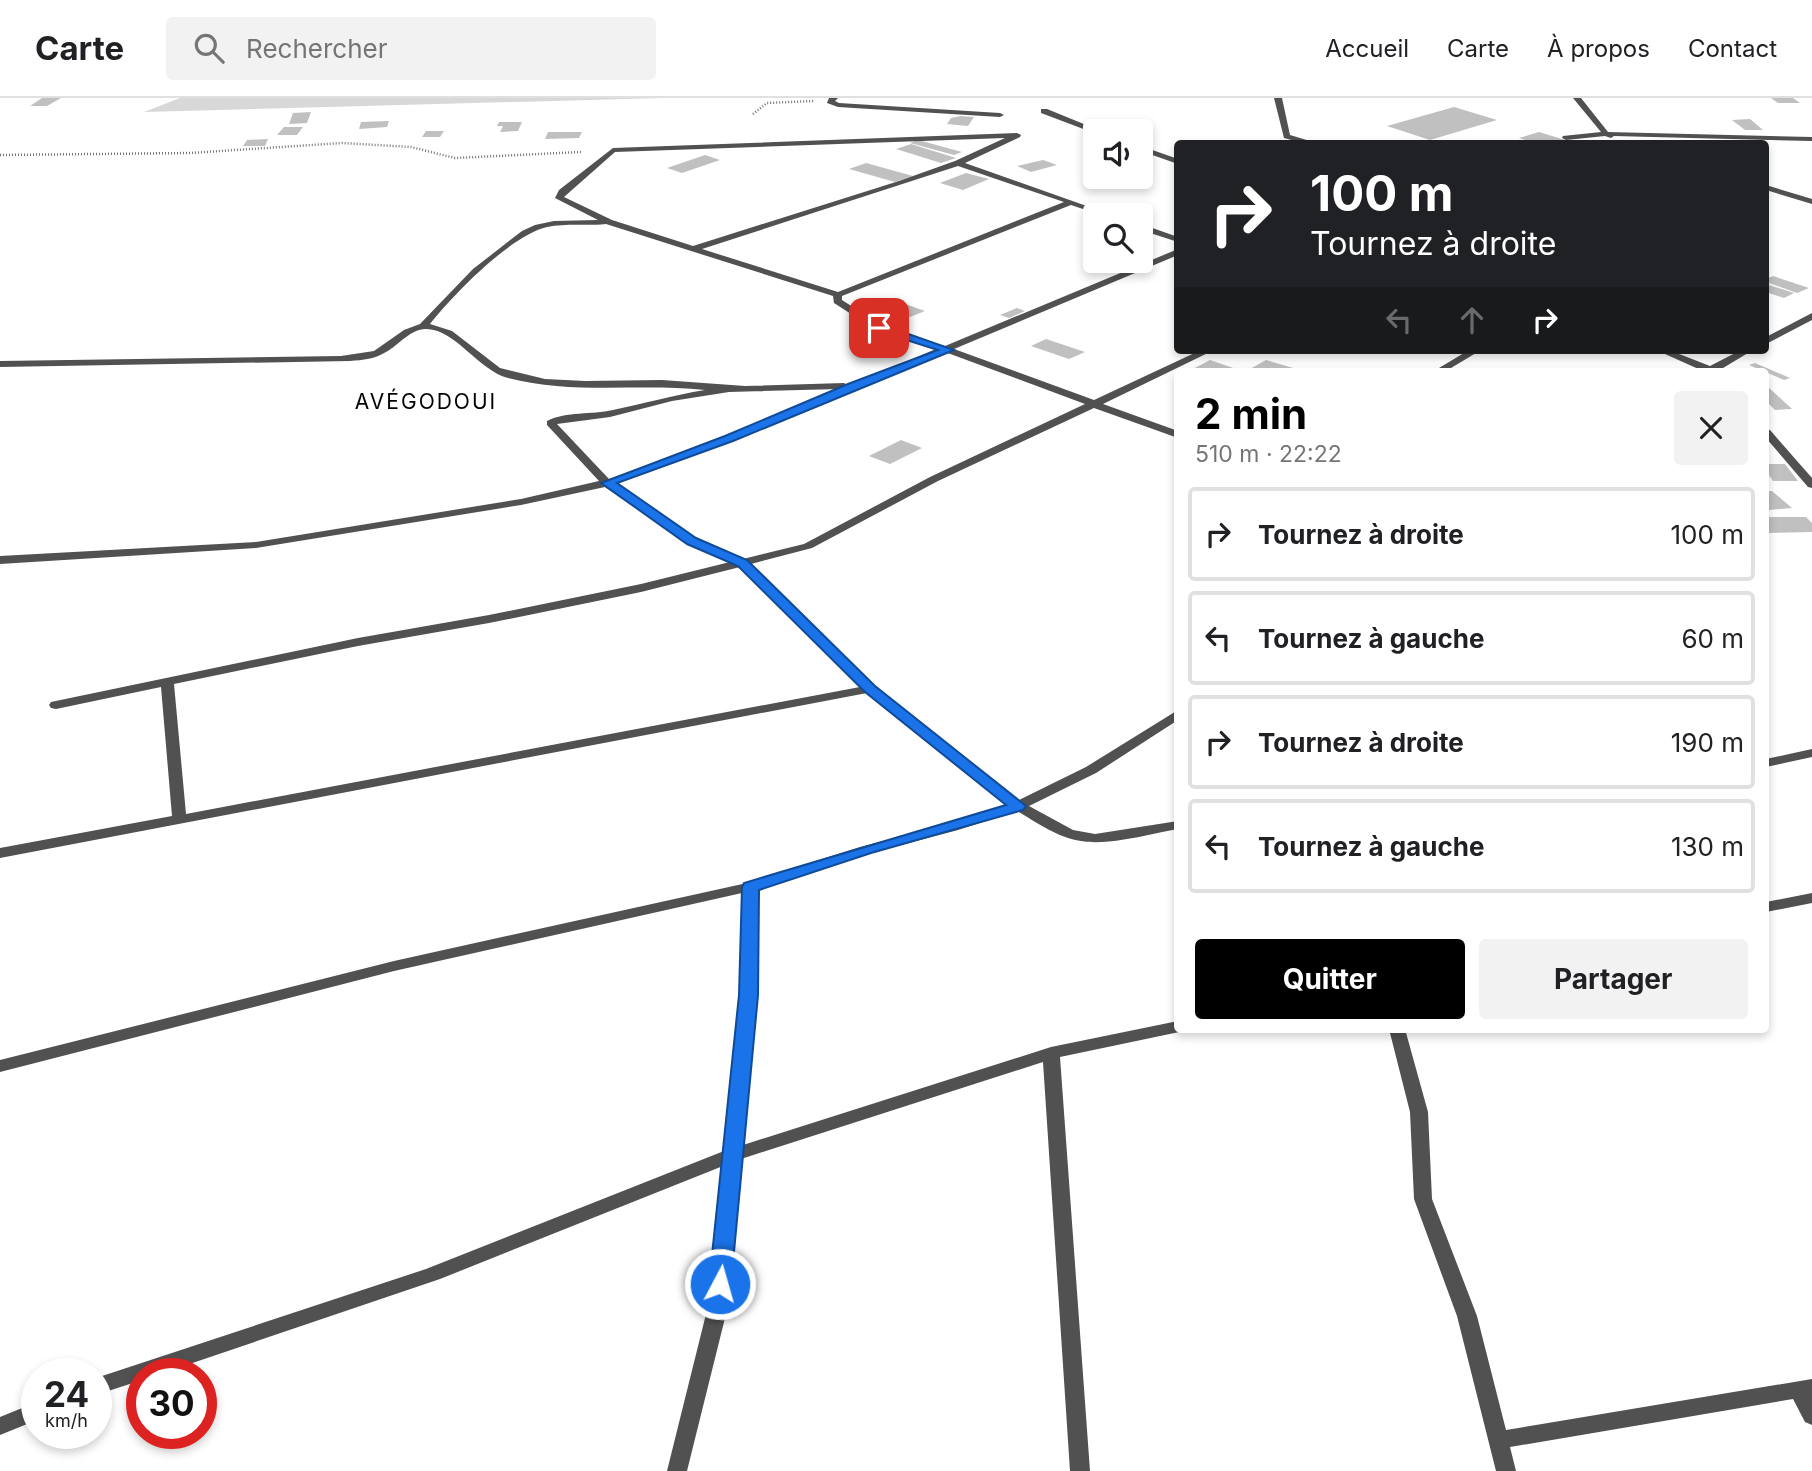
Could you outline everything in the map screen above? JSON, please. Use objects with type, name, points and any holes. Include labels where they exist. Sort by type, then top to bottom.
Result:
[{"type":"street","points":[[1278,98],[1287,136],[1302,140]]},
{"type":"street","points":[[1577,98],[1606,134],[1623,140]]},
{"type":"street","points":[[832,100],[838,105],[1000,116]]},
{"type":"street","points":[[1044,111],[1083,126]]},
{"type":"street","points":[[1566,138],[1606,134],[1812,139]]},
{"type":"street","points":[[693,249],[902,183],[958,163],[1017,135],[613,150],[562,192],[559,198],[609,222],[693,249],[838,295],[1072,202]]},
{"type":"street","points":[[1766,137],[1812,149]]},
{"type":"street","points":[[1153,153],[1174,160]]},
{"type":"street","points":[[958,163],[1083,206]]},
{"type":"street","points":[[1769,188],[1812,202]]},
{"type":"street","points":[[423,326],[437,307],[509,245],[531,230],[550,225],[609,222]]},
{"type":"street","points":[[1153,231],[1174,239]]},
{"type":"street","points":[[0,560],[256,545],[521,502],[607,483],[729,439],[1174,254]]},
{"type":"street","points":[[838,295],[837,301],[842,306],[879,328],[948,350],[1174,434]]},
{"type":"street","points":[[1769,339],[1812,316]]},
{"type":"street","points":[[0,364],[341,359],[379,352],[403,334],[423,326],[442,329],[461,342],[475,358],[508,376],[567,383],[682,384],[729,389],[852,386]]},
{"type":"street","points":[[55,705],[167,684],[358,642],[641,588],[808,546],[934,479],[1200,354]]},
{"type":"street","points":[[1444,368],[1469,354]]},
{"type":"street","points":[[1671,354],[1706,368]]},
{"type":"street","points":[[1715,368],[1741,354]]},
{"type":"street","points":[[729,389],[672,398],[610,414],[559,419],[551,424],[607,483],[691,541],[743,563],[870,689],[1018,806],[1080,837],[1095,838],[1174,826]]},
{"type":"street","points":[[1769,435],[1812,485]]},
{"type":"street","points":[[167,684],[179,819]]},
{"type":"street","points":[[0,853],[870,689]]},
{"type":"street","points":[[0,1066],[394,965],[750,887],[1018,806],[1091,771],[1174,716]]},
{"type":"street","points":[[1769,762],[1812,753]]},
{"type":"street","points":[[677,1471],[717,1310],[735,1154],[749,995],[750,887]]},
{"type":"street","points":[[1769,906],[1812,898]]},
{"type":"street","points":[[112,1382],[433,1274],[735,1154],[1051,1053],[1174,1028]]},
{"type":"street","points":[[1398,1033],[1419,1112],[1423,1199],[1467,1316],[1506,1471]]},
{"type":"street","points":[[1051,1053],[1080,1471]]},
{"type":"street","points":[[1499,1440],[1805,1389],[1812,1416]]},
{"type":"street","points":[[0,1426],[21,1417]]},
{"type":"path","points":[[753,114],[767,103],[832,100]]},
{"type":"path","points":[[0,155],[190,153],[342,143],[411,147],[455,158],[613,150]]},
{"type":"shaded area","points":[[180,98],[662,98],[144,112]]},
{"type":"building","points":[[42,98],[61,98],[47,106],[30,106]]},
{"type":"building","points":[[1771,98],[1793,98],[1800,103],[1778,103]]},
{"type":"building","points":[[1454,107],[1497,120],[1430,140],[1387,126]]},
{"type":"building","points":[[311,112],[307,123],[289,124],[293,113]]},
{"type":"building","points":[[974,117],[968,126],[947,124],[951,118]]},
{"type":"building","points":[[1750,119],[1763,130],[1745,130],[1732,120]]},
{"type":"building","points":[[389,121],[387,127],[359,129],[361,122]]},
{"type":"building","points":[[499,122],[522,122],[518,131],[500,132],[503,126],[497,126]]},
{"type":"building","points":[[284,127],[303,127],[297,135],[277,135]]},
{"type":"building","points":[[426,131],[444,131],[440,137],[422,137]]},
{"type":"building","points":[[548,132],[582,132],[579,138],[545,139]]},
{"type":"building","points":[[1539,132],[1565,140],[1525,140],[1519,138]]},
{"type":"building","points":[[268,139],[265,146],[243,146],[247,140]]},
{"type":"building","points":[[918,140],[962,152],[954,155],[910,143]]},
{"type":"building","points":[[911,144],[956,158],[941,163],[896,149]]},
{"type":"building","points":[[705,155],[720,160],[682,173],[667,168]]},
{"type":"building","points":[[1043,160],[1057,165],[1031,172],[1017,166]]},
{"type":"building","points":[[866,163],[913,176],[895,182],[849,169]]},
{"type":"building","points":[[966,173],[989,179],[963,190],[940,183]]},
{"type":"building","points":[[1773,276],[1809,288],[1797,293],[1769,283],[1769,278]]},
{"type":"building","points":[[1769,285],[1794,293],[1784,298],[1769,293]]},
{"type":"building","points":[[891,299],[925,311],[910,317],[876,305]]},
{"type":"building","points":[[872,306],[900,315],[892,319],[864,309]]},
{"type":"building","points":[[1017,308],[1025,311],[1009,318],[1000,315]]},
{"type":"building","points":[[1046,339],[1085,352],[1069,359],[1031,346]]},
{"type":"building","points":[[1210,360],[1233,368],[1195,368]]},
{"type":"building","points":[[1266,360],[1293,368],[1252,368]]},
{"type":"building","points":[[1755,363],[1767,368],[1756,368],[1749,365]]},
{"type":"building","points":[[1769,369],[1790,378],[1784,380],[1769,374]]},
{"type":"building","points":[[1769,388],[1792,409],[1775,410],[1769,404]]},
{"type":"building","points":[[901,440],[922,448],[890,464],[869,456]]},
{"type":"building","points":[[1769,464],[1785,464],[1798,481],[1773,481],[1769,475]]},
{"type":"building","points":[[1769,491],[1772,491],[1792,508],[1769,510]]},
{"type":"building","points":[[1769,517],[1806,517],[1812,523],[1812,532],[1769,533]]},
{"type":"district","name":"AVÉGODOUI","points":[[426,401]]},
{"type":"route","points":[[720,1284],[749,995],[750,887],[1018,806],[870,689],[743,563],[691,541],[607,483],[729,439],[852,386],[948,350],[879,328]]}]
